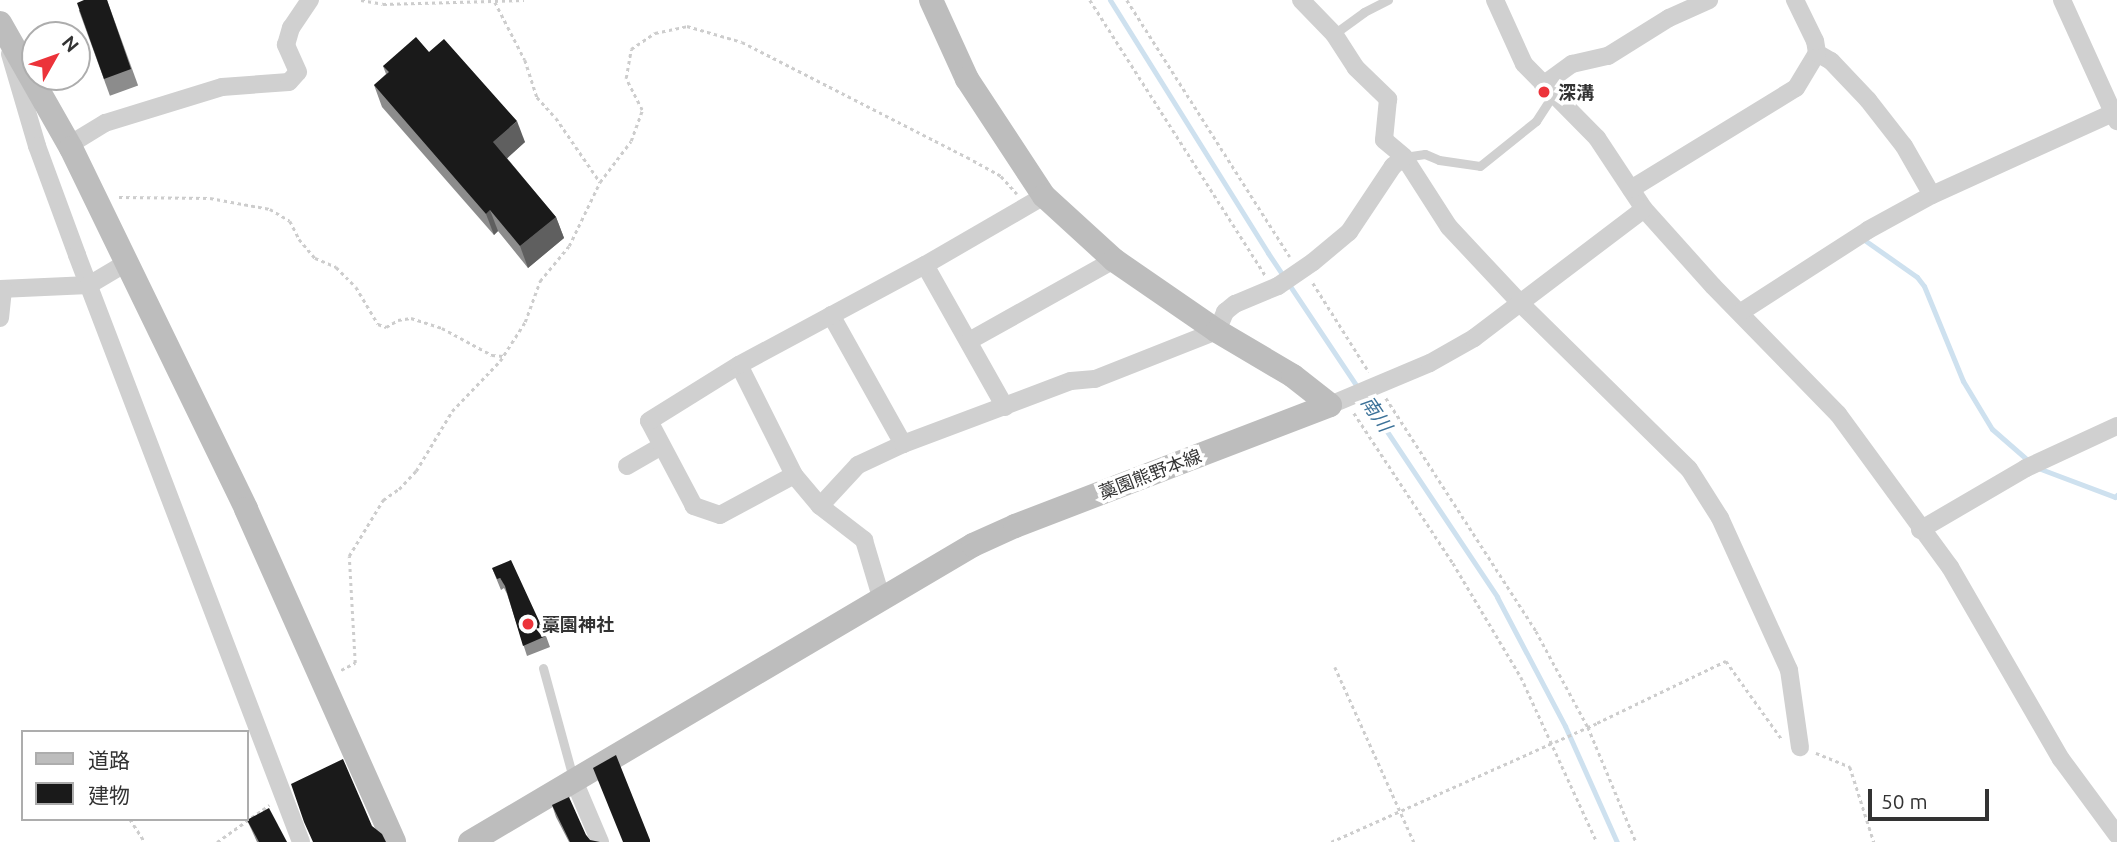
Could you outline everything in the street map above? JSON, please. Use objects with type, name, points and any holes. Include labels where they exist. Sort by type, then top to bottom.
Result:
[{"type":"main road","points":[[930,0],[967,79],[1035,200],[1114,260],[1217,331],[1293,376],[1341,400]]},
{"type":"main road","points":[[2,33],[69,145],[246,509],[394,842]]},
{"type":"main road","name":"藁園熊野本線","points":[[470,842],[575,783],[881,597],[973,545],[1015,526],[1341,400]]},
{"type":"street","points":[[69,145],[105,123],[222,87],[289,82],[298,72],[286,45],[291,28],[310,0]]},
{"type":"street","points":[[1301,0],[1334,34],[1356,68],[1388,99],[1384,140],[1404,157],[1448,227],[1521,304],[1689,469],[1720,517],[1789,670],[1800,747]]},
{"type":"street","points":[[1495,0],[1524,64],[1597,138],[1644,209],[1713,286],[1838,414],[1920,530],[1950,567],[2062,759],[2117,835]]},
{"type":"street","points":[[1548,90],[1572,64],[1608,56],[1669,18],[1709,0]]},
{"type":"street","points":[[1631,189],[1796,88],[1817,53],[1815,41],[1795,0]]},
{"type":"street","points":[[1741,312],[1868,230],[1933,195],[2115,117],[2062,0]]},
{"type":"street","points":[[2,33],[37,146],[300,842]]},
{"type":"street","points":[[1817,53],[1832,61],[1868,100],[1904,146],[1933,195]]},
{"type":"street","points":[[820,506],[858,465],[904,444],[1071,381],[1095,379],[1217,331],[1225,312],[1234,304],[1275,287],[1349,232],[1393,166],[1404,157]]},
{"type":"street","points":[[794,475],[720,515],[694,506],[660,447],[649,421],[738,365],[925,265],[1035,200]]},
{"type":"street","points":[[1341,400],[1452,350],[1521,304],[1644,209]]},
{"type":"street","points":[[970,341],[1114,260]]},
{"type":"street","points":[[0,318],[1,289],[89,285],[127,264]]},
{"type":"street","points":[[925,265],[1005,407]]},
{"type":"street","points":[[831,316],[904,444]]},
{"type":"street","points":[[738,365],[794,475],[820,506],[864,540],[881,597]]},
{"type":"street","points":[[1920,530],[2026,468],[2117,426]]},
{"type":"street","points":[[627,466],[660,447]]},
{"type":"street","points":[[575,783],[600,842]]},
{"type":"lane","points":[[1334,34],[1364,12],[1388,0]]},
{"type":"lane","points":[[1404,157],[1426,154],[1439,160],[1479,166],[1536,121],[1548,90]]},
{"type":"lane","points":[[543,668],[575,783]]},
{"type":"path","points":[[361,0],[383,4],[524,0]]},
{"type":"path","points":[[1090,0],[1275,287]]},
{"type":"path","points":[[1127,0],[1291,258],[1301,269],[1536,631],[1588,727],[1636,842]]},
{"type":"path","points":[[495,2],[525,61],[537,97],[556,118],[600,182]]},
{"type":"path","points":[[323,678],[355,663],[349,556],[383,500],[399,489],[416,471],[452,411],[503,356],[525,322],[540,281],[569,246],[600,182],[631,141],[642,110],[626,78],[631,49],[655,33],[687,26],[742,42],[967,157],[1001,176],[1035,200]]},
{"type":"path","points":[[94,197],[210,198],[270,209],[290,221],[299,239],[315,258],[336,267],[356,287],[378,324],[386,327],[398,320],[411,318],[442,328],[492,355],[503,356]]},
{"type":"path","points":[[1341,400],[1460,575],[1521,677],[1597,842]]},
{"type":"path","points":[[1331,842],[1597,723],[1726,661]]},
{"type":"path","points":[[1335,667],[1414,842]]},
{"type":"path","points":[[248,820],[283,795]]},
{"type":"path","points":[[131,821],[145,842]]},
{"type":"path","points":[[217,842],[246,821]]},
{"type":"building","points":[[84,0],[107,0],[131,69],[104,79],[91,42],[91,21],[83,21],[77,3]]},
{"type":"building","points":[[416,37],[429,52],[444,39],[517,121],[493,142],[556,217],[520,246],[490,210],[486,214],[374,85],[389,72],[383,66]]},
{"type":"building","points":[[511,560],[546,636],[523,646],[505,586],[500,578],[497,579],[492,568]]},
{"type":"building","points":[[616,755],[650,842],[623,842],[593,768]]},
{"type":"building","points":[[343,759],[372,826],[382,834],[386,842],[313,842],[291,784]]},
{"type":"building","points":[[569,797],[586,835],[590,840],[600,842],[570,842],[552,805]]},
{"type":"building","points":[[269,808],[287,842],[259,842],[248,819]]},
{"type":"waterway","name":"南川","points":[[1110,0],[1268,253],[1497,597],[1565,726],[1617,842]]},
{"type":"waterway","points":[[1863,239],[1917,277],[1924,286],[1963,381],[1992,429],[2030,462]]},
{"type":"waterway","points":[[2038,468],[2115,497],[2117,495]]},
{"type":"place","name":"深溝","points":[[1544,92]]},
{"type":"place","name":"藁園神社","points":[[528,624]]}]
